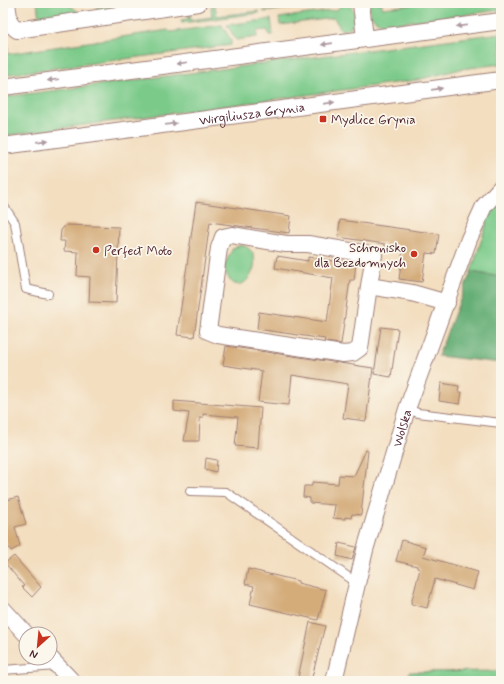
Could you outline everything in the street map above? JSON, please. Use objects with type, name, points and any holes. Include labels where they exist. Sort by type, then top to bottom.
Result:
[{"type":"street","points":[[7,3],[10,24],[17,30],[198,3]]},
{"type":"street","points":[[361,3],[365,38]]},
{"type":"street","points":[[3,87],[501,21]]},
{"type":"street","name":"Wirgiliusza Grynia","points":[[3,146],[501,80]]},
{"type":"street","name":"Wolska","points":[[334,681],[365,550],[407,409],[431,339],[484,206],[501,187]]},
{"type":"street","points":[[232,235],[286,244],[308,244],[374,255],[369,286],[360,348],[353,353],[343,354],[218,335],[208,331],[219,248],[223,237],[232,235]]},
{"type":"street","points":[[369,286],[412,293],[446,303]]},
{"type":"street","points":[[3,609],[19,626]]},
{"type":"street","points":[[58,666],[72,681]]},
{"type":"lane","points":[[3,205],[15,223],[26,289],[48,294]]},
{"type":"lane","points":[[407,409],[418,413],[501,423]]},
{"type":"lane","points":[[190,491],[226,492],[357,583]]},
{"type":"lane","points":[[3,670],[28,666]]},
{"type":"green space","points":[[37,3],[67,3],[80,13],[39,18]]},
{"type":"green space","points":[[96,3],[133,3],[133,6],[97,11]]},
{"type":"green space","points":[[275,3],[313,5],[263,11],[276,9]]},
{"type":"green space","points":[[341,3],[350,5],[355,13],[355,22],[351,27],[342,31],[334,18],[280,25],[279,18],[336,10],[340,7]]},
{"type":"green space","points":[[371,3],[382,3],[382,8],[411,5],[411,3],[501,3],[501,10],[385,24],[376,21],[371,15]]},
{"type":"green space","points":[[211,6],[215,6],[217,16],[259,11],[259,13],[182,23],[181,20],[189,19],[189,9],[191,20],[212,17]]},
{"type":"green space","points":[[271,19],[273,35],[269,35],[268,30],[257,31],[257,37],[236,40],[227,25]]},
{"type":"green space","points":[[222,25],[231,40],[231,45],[3,75],[3,35],[8,43],[8,54],[168,30],[170,32]]},
{"type":"green space","points":[[501,33],[501,64],[461,69],[417,80],[3,136],[3,97]]},
{"type":"green space","points":[[501,199],[501,277],[471,272],[493,204]]},
{"type":"green space","points":[[241,245],[251,250],[254,259],[254,268],[250,277],[244,283],[236,285],[230,279],[224,266],[233,248]]},
{"type":"green space","points":[[471,272],[501,277],[501,363],[438,356]]},
{"type":"green space","points":[[501,671],[501,681],[408,681],[409,672]]},
{"type":"building","points":[[196,202],[291,216],[289,233],[210,222],[194,337],[177,335]]},
{"type":"building","name":"Schronisko dla Bezdomnych","points":[[340,220],[439,234],[436,254],[426,253],[422,282],[399,279],[403,250],[385,247],[385,244],[338,237]]},
{"type":"building","points":[[66,225],[119,227],[116,303],[89,302],[90,277],[77,276],[78,252],[64,251],[65,241],[60,241],[61,230]]},
{"type":"building","points":[[277,256],[308,261],[308,257],[356,264],[354,280],[350,280],[341,344],[324,342],[325,339],[257,329],[259,312],[327,322],[333,278],[275,268]]},
{"type":"building","points":[[381,327],[398,329],[391,377],[374,374]]},
{"type":"building","points":[[226,346],[373,368],[366,421],[343,418],[348,384],[292,375],[289,405],[258,402],[262,371],[223,365]]},
{"type":"building","points":[[441,383],[459,386],[458,392],[462,392],[460,404],[439,401]]},
{"type":"building","points":[[174,401],[261,408],[258,448],[235,446],[238,417],[203,414],[203,418],[200,417],[199,441],[184,441],[189,413],[174,411]]},
{"type":"building","points":[[366,450],[368,451],[361,515],[352,514],[351,518],[345,517],[345,519],[333,518],[335,505],[310,503],[310,498],[303,497],[304,486],[312,486],[312,482],[338,484],[339,475],[354,476]]},
{"type":"building","points":[[206,458],[217,460],[216,472],[205,469]]},
{"type":"building","points":[[18,497],[26,524],[15,527],[20,546],[11,551],[3,539],[3,501]]},
{"type":"building","points":[[402,540],[426,547],[423,556],[478,572],[473,590],[435,579],[427,608],[411,604],[420,569],[417,568],[417,566],[396,561]]},
{"type":"building","points":[[339,543],[356,547],[352,560],[337,556]]},
{"type":"building","points":[[14,556],[41,587],[32,597],[22,587],[24,586],[5,563]]},
{"type":"building","points":[[248,569],[298,581],[298,583],[326,590],[318,620],[250,604],[254,586],[245,584]]},
{"type":"building","points":[[310,622],[325,626],[311,681],[298,678]]},
{"type":"place","name":"Mydlice Grynia","points":[[323,119]]},
{"type":"place","name":"Perfect Moto","points":[[96,250]]},
{"type":"place","name":"Schronisko dla Bezdomnych","points":[[414,254]]}]
